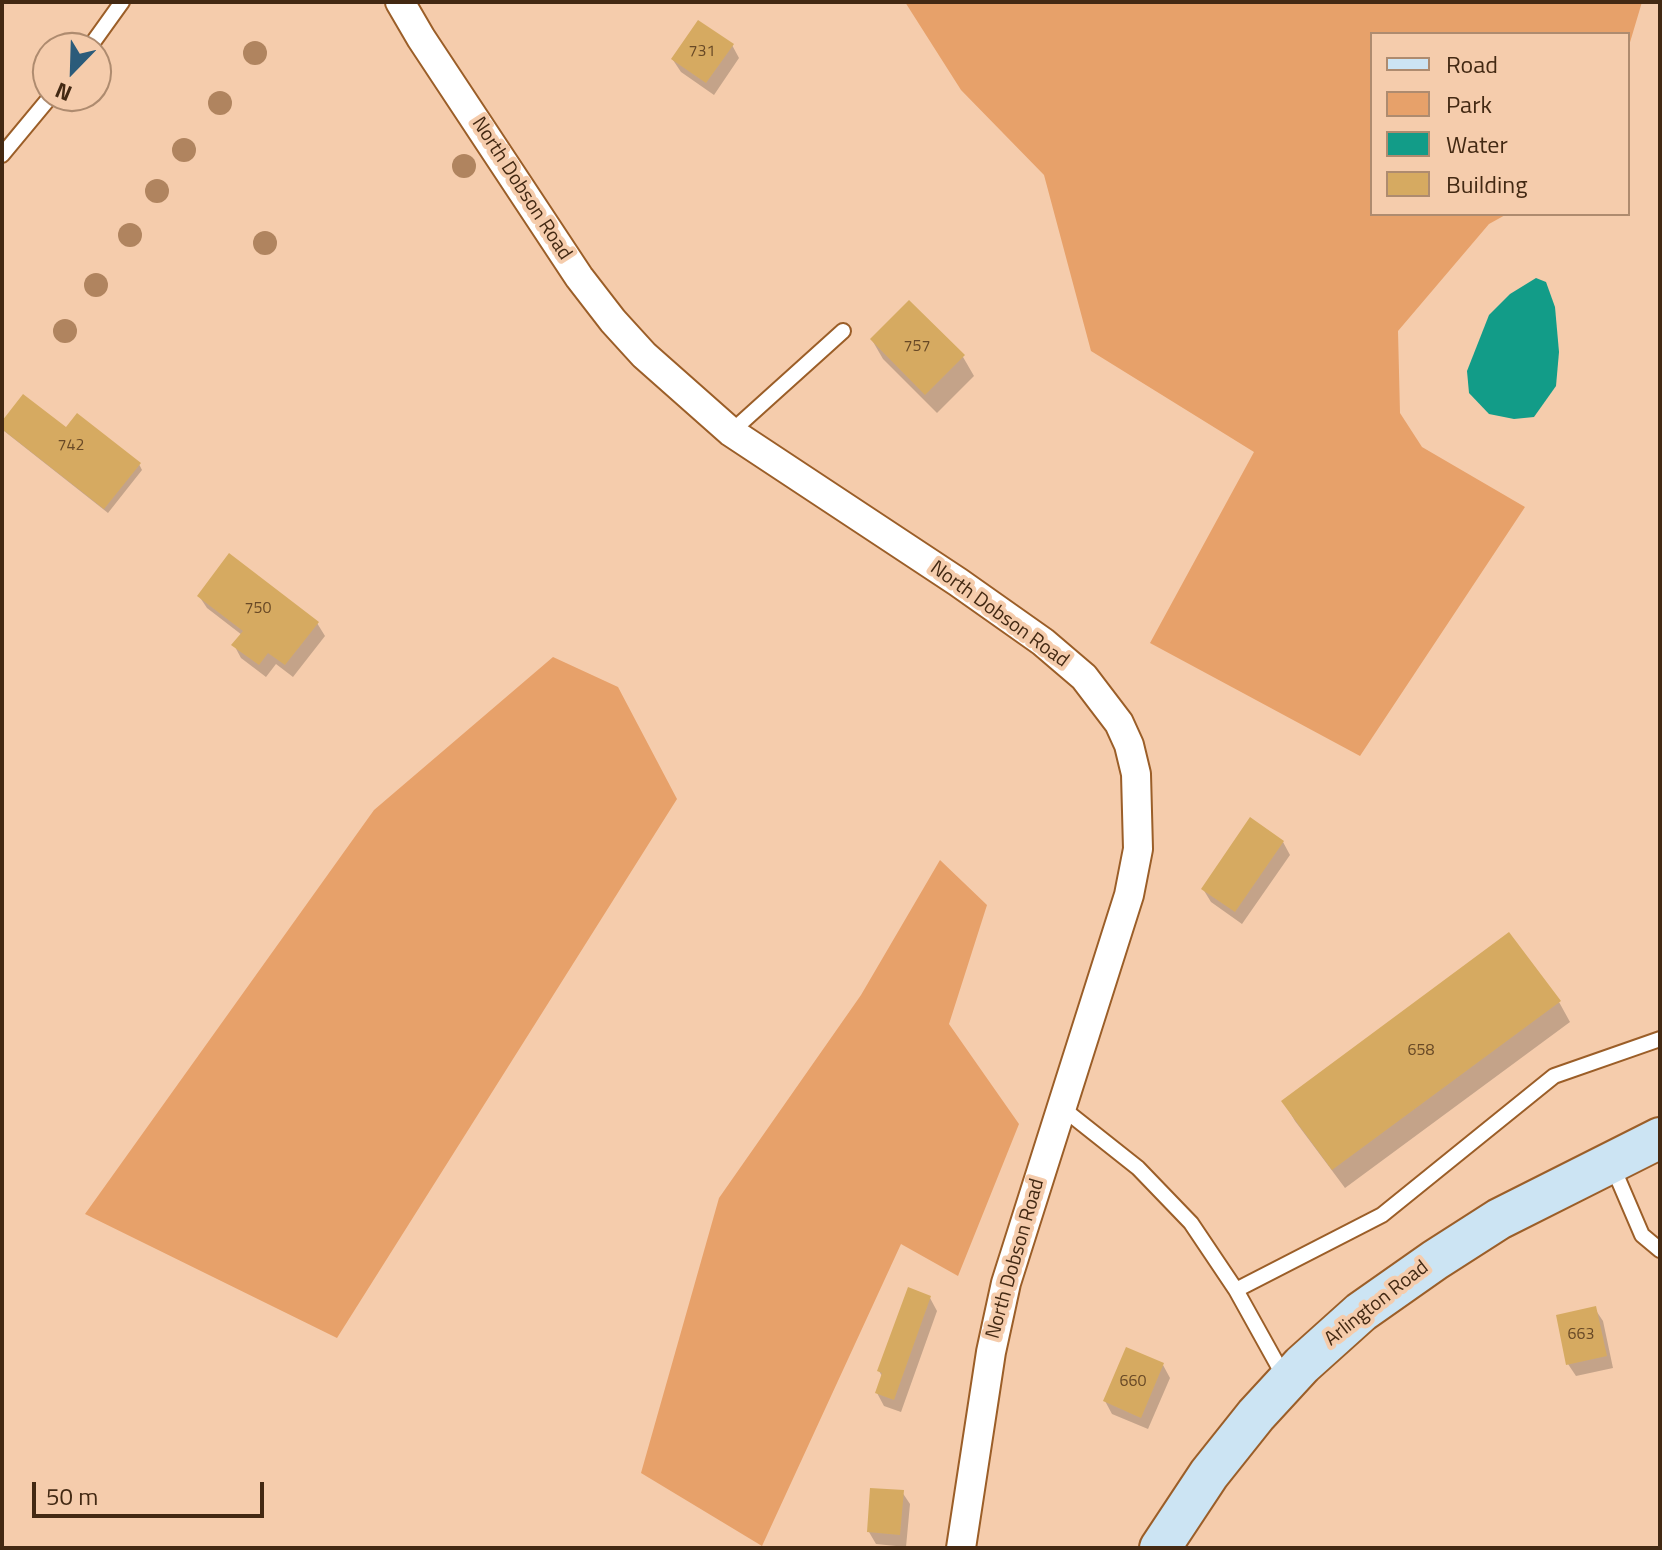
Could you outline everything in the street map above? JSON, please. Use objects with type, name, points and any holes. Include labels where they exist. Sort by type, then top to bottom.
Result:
[{"type":"main road","name":"Arlington Road","points":[[1160,1548],[1209,1474],[1287,1381],[1361,1312],[1499,1219],[1660,1138]]},
{"type":"street","name":"North Dobson Road","points":[[400,2],[579,277],[613,321],[678,387],[731,432],[1043,642],[1084,677],[1119,723],[1129,745],[1136,774],[1138,849],[1129,895],[1006,1283],[991,1352],[961,1548]]},
{"type":"lane","points":[[100,32],[122,2]]},
{"type":"lane","points":[[2,155],[38,112]]},
{"type":"lane","points":[[731,432],[843,331]]},
{"type":"lane","points":[[1236,1290],[1382,1215],[1554,1076],[1660,1039]]},
{"type":"lane","points":[[1061,1107],[1138,1168],[1191,1223],[1236,1290],[1287,1381]]},
{"type":"lane","points":[[1611,1162],[1642,1235],[1660,1250]]},
{"type":"green space","points":[[905,2],[1642,2],[1630,42],[1630,32],[1370,32],[1370,216],[1503,216],[1489,224],[1398,331],[1400,413],[1422,447],[1525,507],[1360,756],[1150,643],[1254,452],[1091,351],[1044,175],[961,90]]},
{"type":"green space","points":[[553,657],[618,687],[677,799],[337,1338],[85,1214],[374,810]]},
{"type":"green space","points":[[940,860],[987,905],[949,1024],[1019,1124],[958,1276],[901,1244],[762,1546],[641,1473],[719,1198],[861,995]]},
{"type":"water","points":[[1536,278],[1546,282],[1555,307],[1559,352],[1556,386],[1534,417],[1514,419],[1489,414],[1469,393],[1467,371],[1489,315],[1510,294]]},
{"type":"building","points":[[698,20],[734,44],[706,83],[671,59]]},
{"type":"building","points":[[909,300],[965,355],[925,395],[870,339]]},
{"type":"building","points":[[23,394],[66,427],[77,413],[141,463],[104,509],[2,429],[2,421]]},
{"type":"building","points":[[229,553],[319,622],[285,665],[268,653],[259,665],[231,645],[243,631],[197,596]]},
{"type":"building","points":[[1250,817],[1284,841],[1235,912],[1201,889]]},
{"type":"building","points":[[1509,932],[1561,1001],[1332,1170],[1281,1101]]},
{"type":"building","points":[[908,1287],[931,1296],[894,1400],[875,1393],[882,1373],[877,1371]]},
{"type":"building","points":[[1596,1306],[1607,1356],[1566,1365],[1556,1315]]},
{"type":"building","points":[[1126,1347],[1164,1363],[1141,1418],[1103,1401]]},
{"type":"building","points":[[870,1488],[904,1490],[900,1535],[867,1532]]}]
